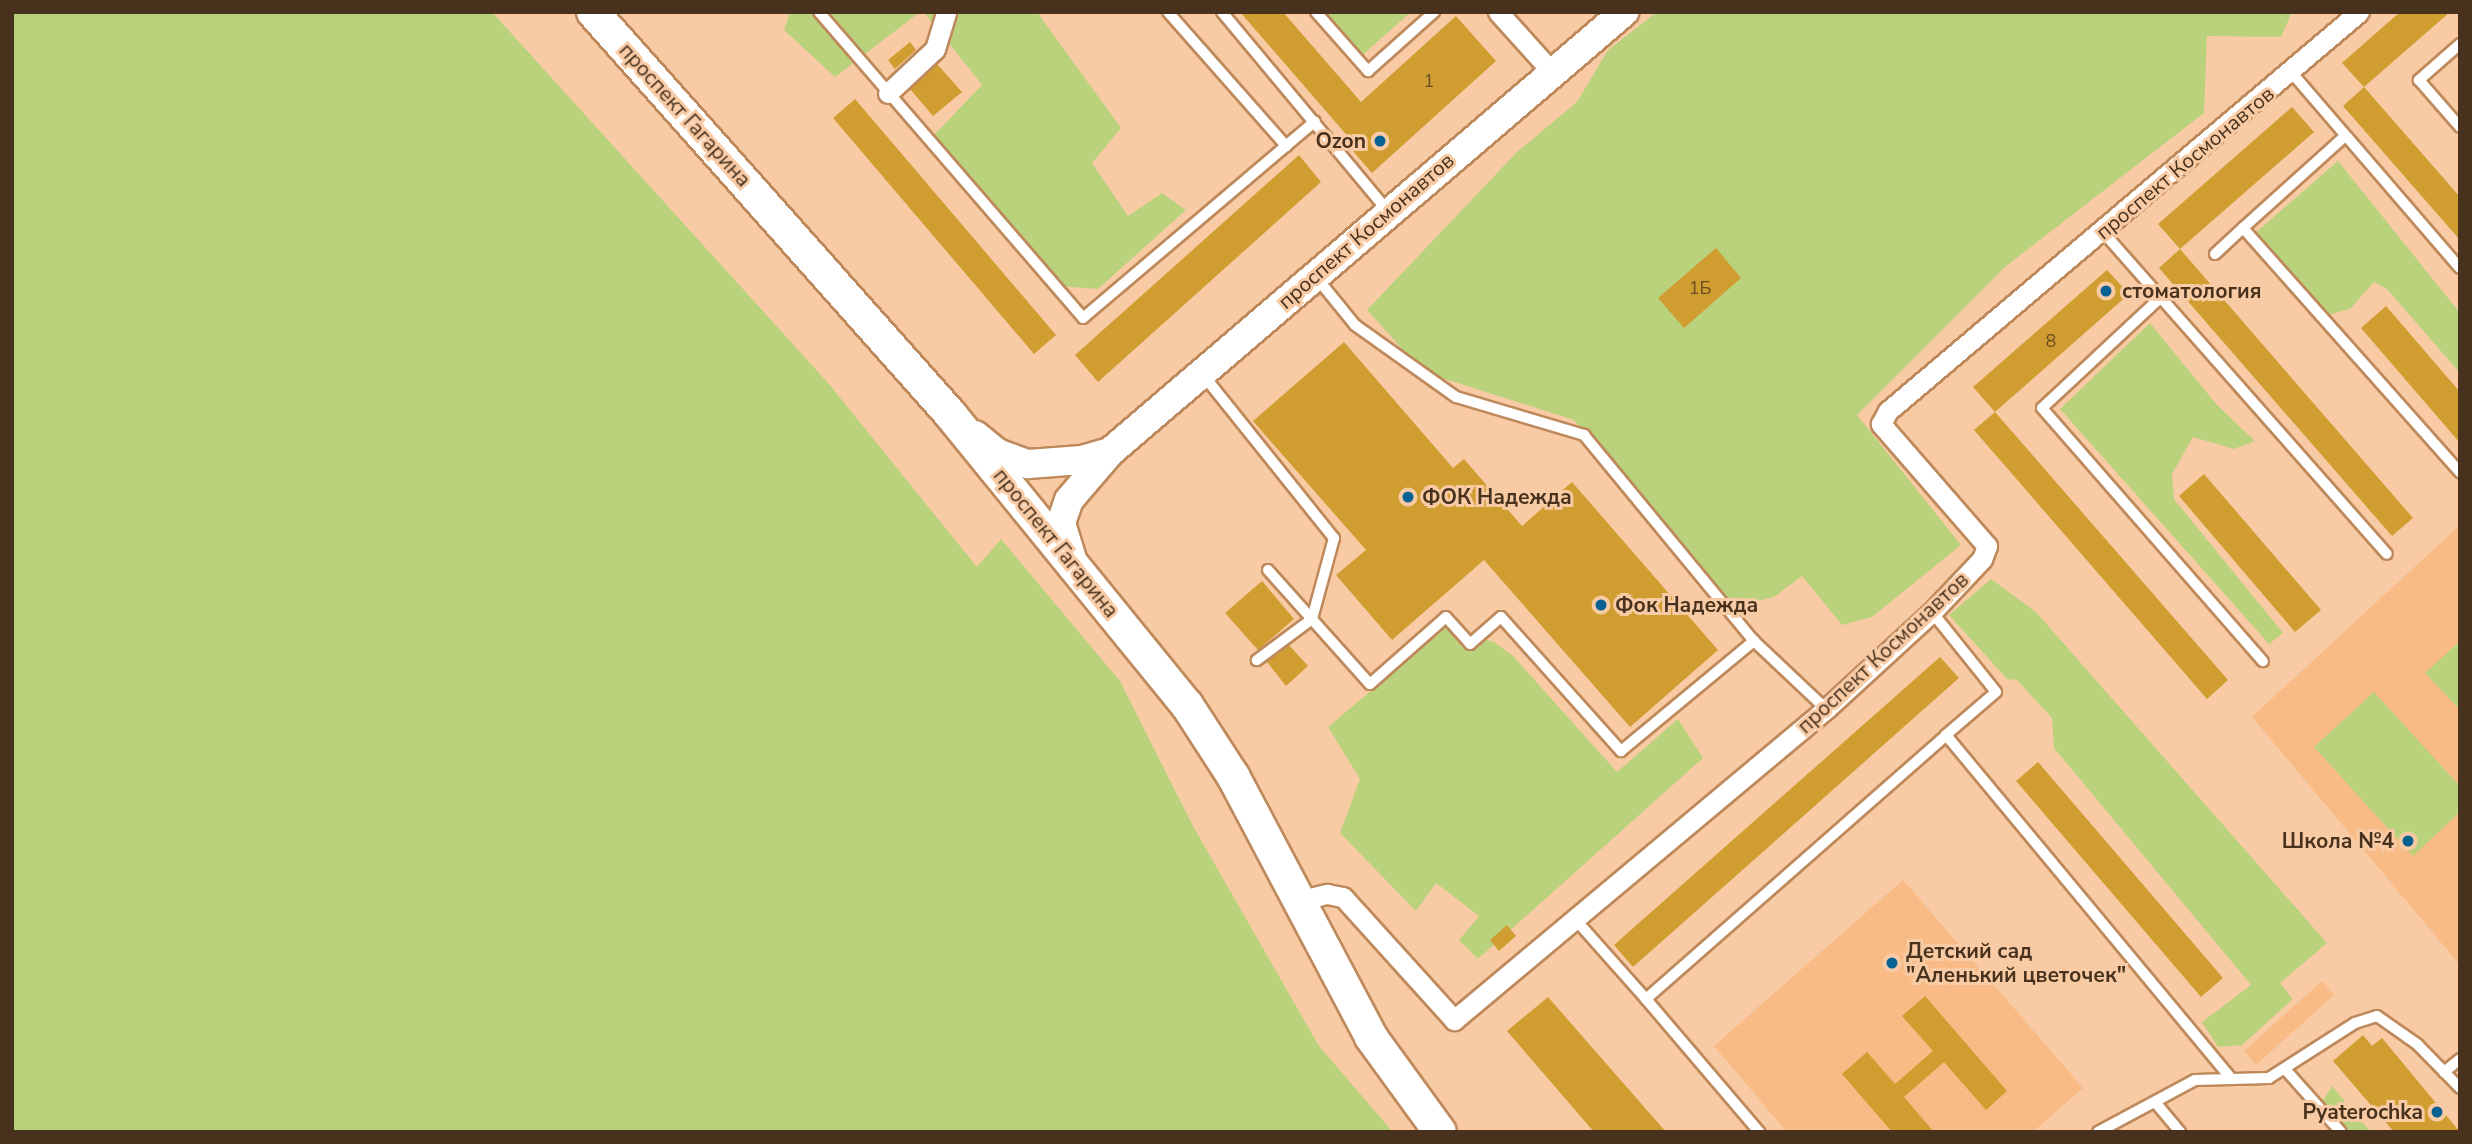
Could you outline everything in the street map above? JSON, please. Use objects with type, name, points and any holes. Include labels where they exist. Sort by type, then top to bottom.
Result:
[{"type":"main road","name":"проспект Гагарина","points":[[593,12],[951,415],[1075,564],[1187,705],[1233,776],[1371,1037],[1440,1132]]},
{"type":"main road","name":"проспект Космонавтов","points":[[1075,564],[1061,523],[1069,500],[1110,452],[1203,374],[1387,210],[1623,12]]},
{"type":"main road","points":[[951,415],[997,453],[1028,464],[1082,460],[1110,452]]},
{"type":"street","points":[[888,93],[935,49],[946,12]]},
{"type":"street","points":[[1498,12],[1552,72]]},
{"type":"street","name":"проспект Космонавтов","points":[[1298,901],[1327,894],[1343,897],[1454,1020],[1826,709],[1932,612],[1982,559],[1987,546],[1881,424],[1888,411],[2292,73],[2358,12]]},
{"type":"lane","points":[[819,12],[1083,318],[1315,121]]},
{"type":"lane","points":[[1168,12],[1286,146]]},
{"type":"lane","points":[[1222,12],[1387,210]]},
{"type":"lane","points":[[1316,12],[1368,71],[1434,12]]},
{"type":"lane","points":[[2460,44],[2418,80],[2460,128]]},
{"type":"lane","points":[[2292,73],[2344,137],[2460,268]]},
{"type":"lane","points":[[2215,254],[2344,137]]},
{"type":"lane","points":[[2243,228],[2460,472]]},
{"type":"lane","points":[[2103,232],[2387,554]]},
{"type":"lane","points":[[1314,274],[1355,325],[1456,397],[1584,435],[1754,641],[1826,709]]},
{"type":"lane","points":[[2160,298],[2042,408],[2263,661]]},
{"type":"lane","points":[[1203,374],[1334,538],[1312,619],[1257,660]]},
{"type":"lane","points":[[1268,570],[1370,684],[1446,617],[1470,643],[1500,617],[1621,751],[1754,641]]},
{"type":"lane","points":[[1646,999],[1996,692],[1932,612]]},
{"type":"lane","points":[[1946,735],[2232,1079]]},
{"type":"lane","points":[[1575,919],[1759,1132]]},
{"type":"lane","points":[[2098,1132],[2195,1080],[2269,1078],[2355,1023],[2377,1016],[2417,1044],[2460,1088]]},
{"type":"lane","points":[[2444,1072],[2460,1059]]},
{"type":"lane","points":[[2285,1069],[2341,1132]]},
{"type":"lane","points":[[2155,1102],[2180,1132]]},
{"type":"shaded area","name":"Школа №4","points":[[2460,525],[2460,965],[2252,717]]},
{"type":"shaded area","name":"Детский сад \"Аленький цветочек\"","points":[[1903,880],[2083,1088],[2033,1132],[1787,1132],[1714,1046]]},
{"type":"shaded area","points":[[2322,981],[2334,995],[2256,1065],[2244,1051]]},
{"type":"green space","points":[[12,12],[492,12],[829,384],[977,567],[1001,539],[1120,681],[1193,826],[1319,1046],[1393,1132],[12,1132]]},
{"type":"green space","points":[[790,12],[920,12],[835,77],[784,30]]},
{"type":"green space","points":[[924,12],[1037,12],[1121,128],[1092,163],[1128,216],[1162,193],[1186,210],[1098,289],[1059,286],[934,135],[982,85]]},
{"type":"green space","points":[[1319,12],[1411,12],[1359,58]]},
{"type":"green space","points":[[1657,12],[2292,12],[2281,37],[2207,36],[2204,113],[2005,267],[1857,415],[1961,545],[1872,617],[1842,625],[1802,576],[1774,597],[1738,605],[1724,594],[1574,420],[1423,372],[1367,310],[1517,152],[1577,102],[1608,50]]},
{"type":"green space","points":[[2338,161],[2460,313],[2460,373],[2387,289],[2374,282],[2350,309],[2328,315],[2254,234]]},
{"type":"green space","points":[[2150,323],[2217,405],[2255,441],[2234,449],[2193,437],[2172,474],[2174,499],[2283,633],[2269,644],[2060,409]]},
{"type":"green space","points":[[1991,579],[2036,612],[2327,943],[2280,983],[2293,999],[2242,1045],[2218,1047],[2202,1022],[2251,985],[2054,748],[2052,718],[2017,680],[2007,679],[1949,615]]},
{"type":"green space","points":[[1445,628],[1494,642],[1513,656],[1617,772],[1678,719],[1703,758],[1478,959],[1459,940],[1479,916],[1436,883],[1416,911],[1340,833],[1360,779],[1328,727]]},
{"type":"green space","points":[[2460,641],[2460,710],[2425,673]]},
{"type":"green space","points":[[2374,692],[2460,786],[2460,812],[2413,856],[2314,747]]},
{"type":"green space","points":[[2332,1086],[2371,1132],[2332,1132],[2317,1110]]},
{"type":"building","points":[[1240,12],[1283,12],[1361,102],[1456,16],[1496,61],[1372,173],[1347,144],[1351,140]]},
{"type":"building","points":[[2400,12],[2450,12],[2364,87],[2342,63]]},
{"type":"building","points":[[910,42],[916,50],[895,69],[888,60]]},
{"type":"building","points":[[937,64],[962,92],[933,116],[910,89]]},
{"type":"building","points":[[2364,87],[2460,197],[2460,240],[2343,106]]},
{"type":"building","points":[[855,99],[1056,335],[1034,354],[833,118]]},
{"type":"building","points":[[2292,107],[2314,132],[2180,249],[2158,224]]},
{"type":"building","points":[[1299,155],[1321,182],[1098,382],[1075,355]]},
{"type":"building","points":[[1716,248],[1741,278],[1684,328],[1658,298]]},
{"type":"building","points":[[2180,249],[2413,518],[2392,536],[2159,268]]},
{"type":"building","points":[[2107,270],[2129,294],[1995,412],[1973,387]]},
{"type":"building","points":[[2386,306],[2460,392],[2460,443],[2361,328]]},
{"type":"building","points":[[1344,342],[1453,468],[1464,459],[1522,526],[1572,482],[1718,650],[1630,727],[1484,560],[1392,640],[1336,575],[1366,550],[1253,421]]},
{"type":"building","points":[[1995,412],[2228,680],[2207,699],[1974,430]]},
{"type":"building","points":[[2204,474],[2321,610],[2295,632],[2179,496]]},
{"type":"building","points":[[1262,581],[1294,619],[1258,650],[1225,613]]},
{"type":"building","points":[[1289,645],[1308,666],[1286,686],[1267,662]]},
{"type":"building","points":[[1940,657],[1959,678],[1633,967],[1614,945]]},
{"type":"building","points":[[2038,762],[2223,978],[2201,997],[2016,781]]},
{"type":"building","points":[[1507,925],[1516,936],[1499,951],[1490,940]]},
{"type":"building","points":[[1925,996],[2007,1091],[1986,1110],[1944,1062],[1904,1097],[1934,1132],[1892,1132],[1842,1074],[1867,1052],[1895,1084],[1933,1051],[1902,1016]]},
{"type":"building","points":[[1548,997],[1666,1132],[1594,1132],[1507,1031]]},
{"type":"building","points":[[2363,1035],[2372,1046],[2382,1038],[2460,1132],[2394,1132],[2333,1061]]},
{"type":"place","name":"Ozon","points":[[1380,141]]},
{"type":"place","name":"стоматология","points":[[2106,291]]},
{"type":"place","name":"ФОК Надежда","points":[[1408,497]]},
{"type":"place","name":"Фок Надежда","points":[[1601,605]]},
{"type":"place","name":"Школа №4","points":[[2408,841]]},
{"type":"place","name":"Детский сад \"Аленький цветочек\"","points":[[1892,963]]},
{"type":"place","name":"Pyaterochka","points":[[2437,1112]]}]
